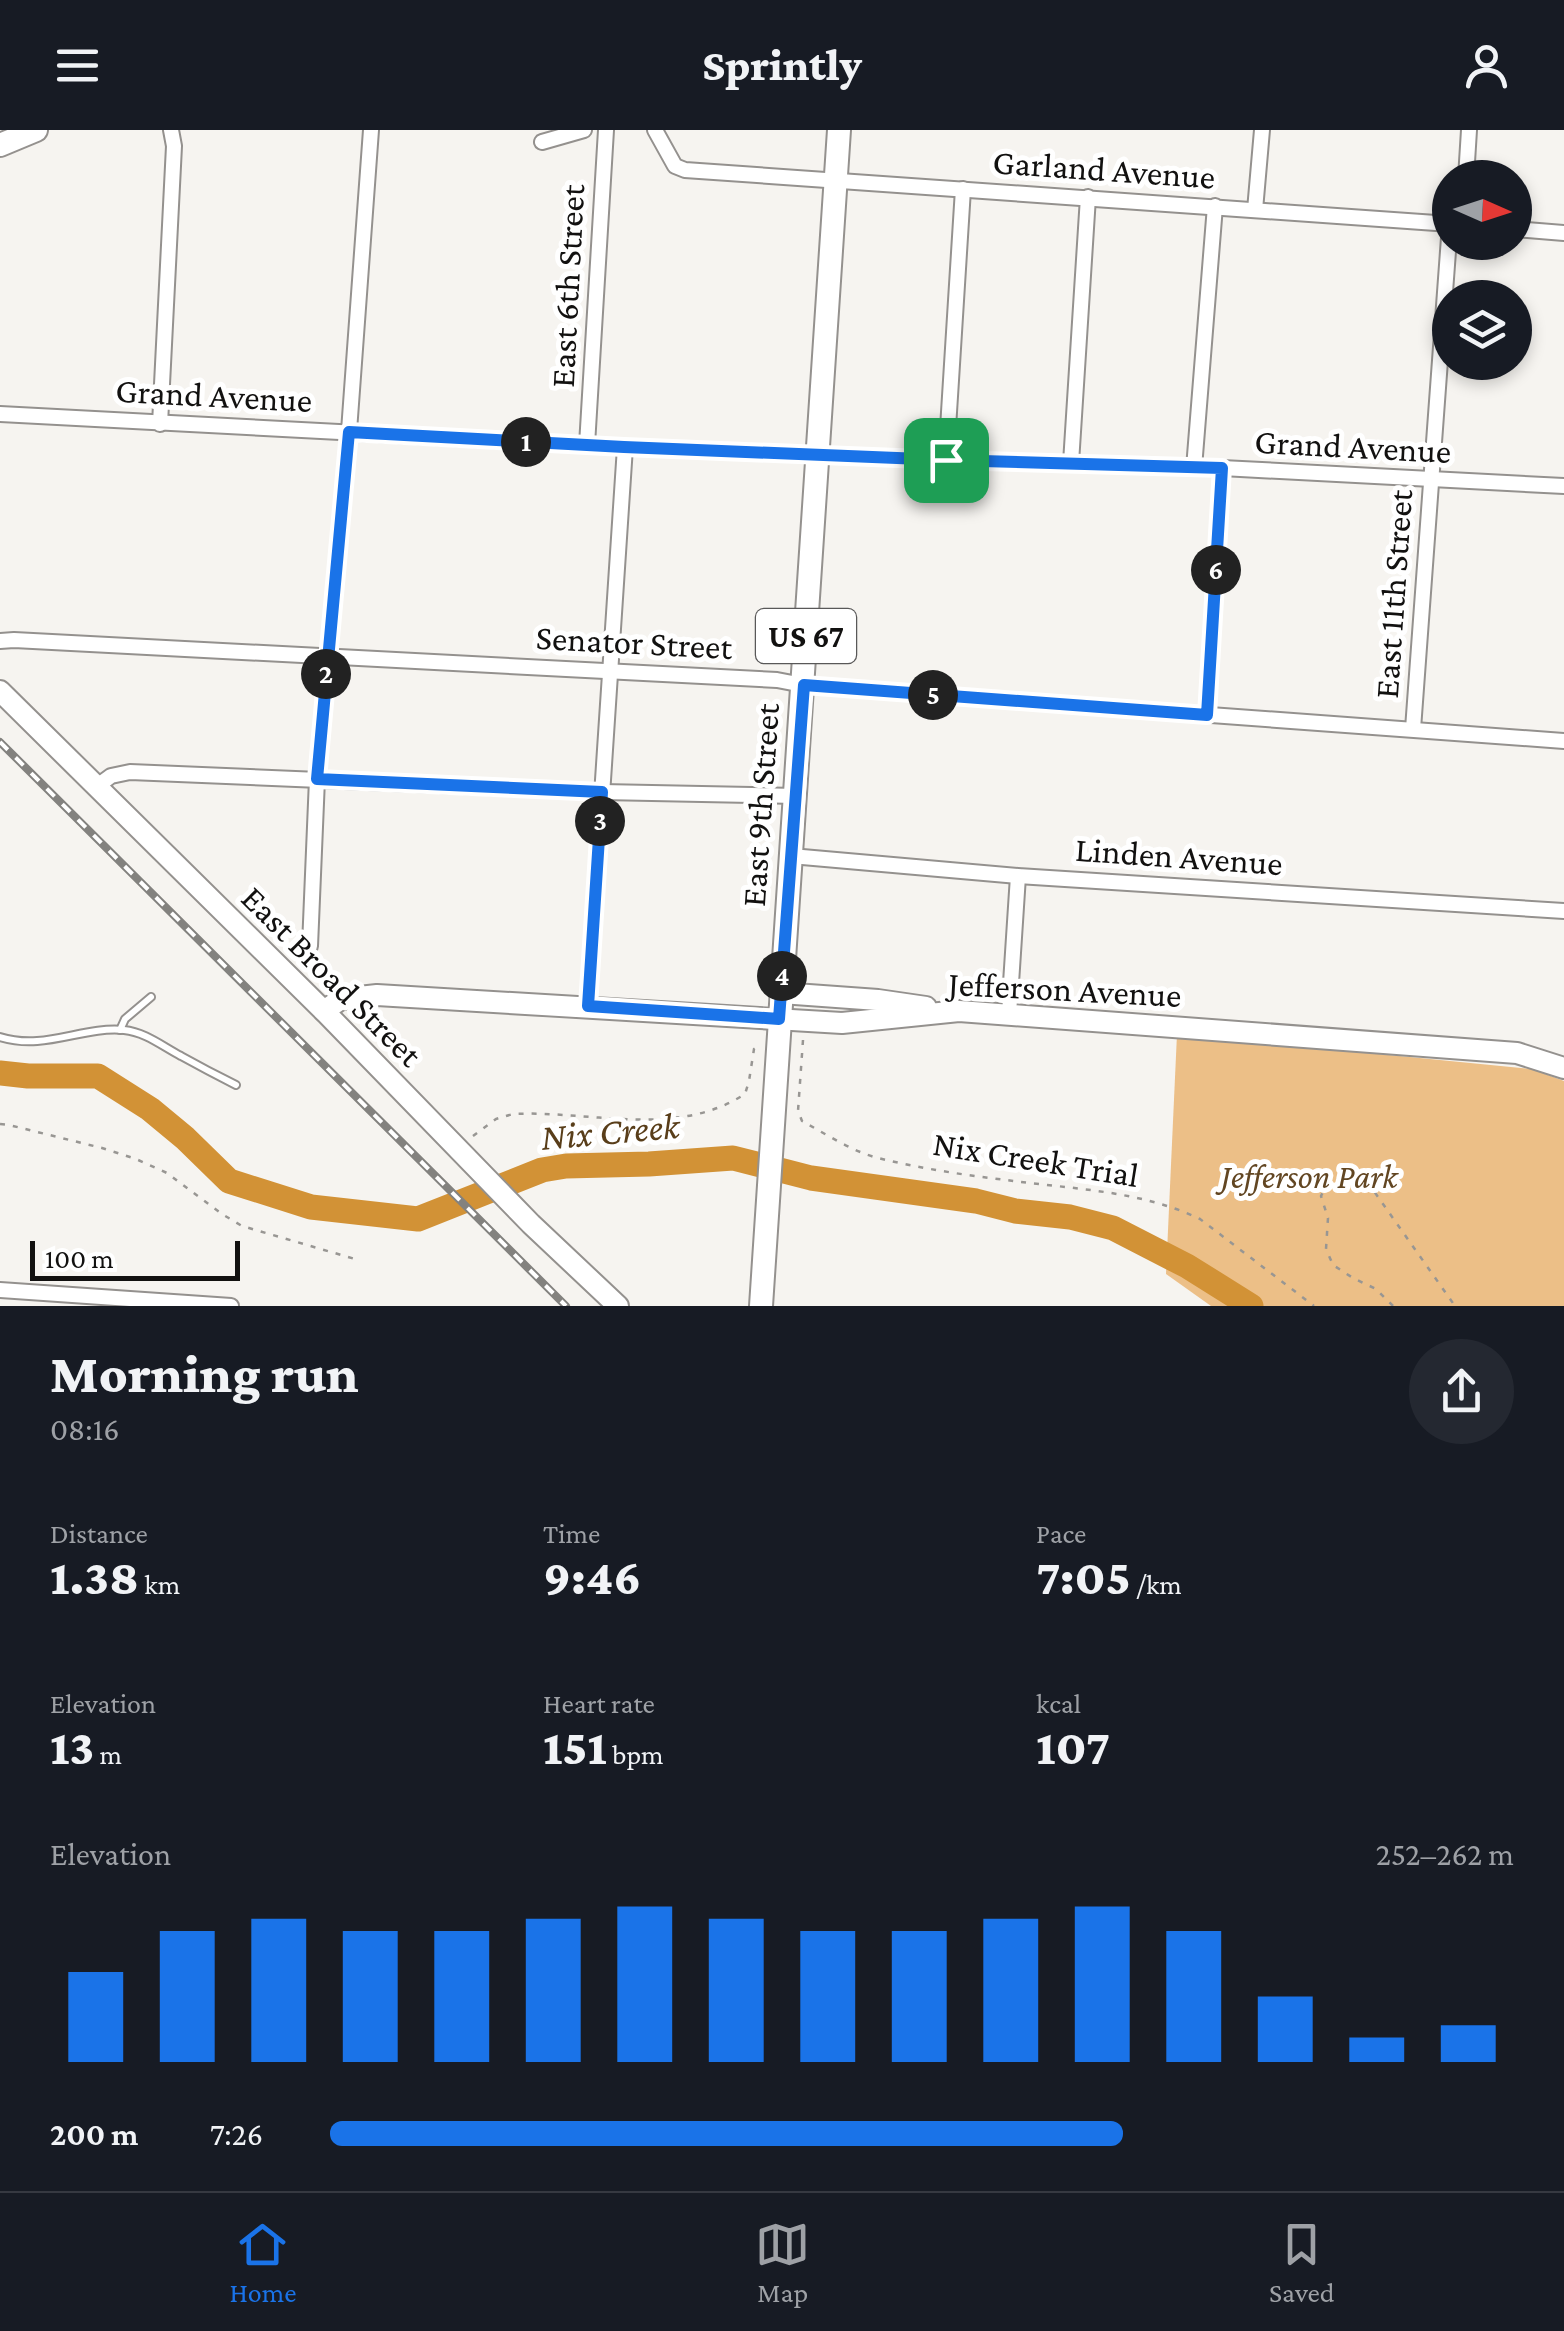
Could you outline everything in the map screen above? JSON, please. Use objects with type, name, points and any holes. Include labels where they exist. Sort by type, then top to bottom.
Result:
[{"type":"main road","points":[[0,145],[36,130]]},
{"type":"main road","name":"East 9th Street","points":[[762,1306],[839,130]]},
{"type":"street","points":[[160,424],[174,146],[171,130]]},
{"type":"street","points":[[310,946],[317,779],[349,432],[371,130]]},
{"type":"street","points":[[542,142],[584,130]]},
{"type":"street","name":"East 6th Street","points":[[587,445],[606,130]]},
{"type":"street","name":"Garland Avenue","points":[[656,130],[675,166],[685,170],[1432,223]]},
{"type":"street","points":[[1255,210],[1262,130]]},
{"type":"street","points":[[1467,160],[1469,130]]},
{"type":"street","points":[[946,460],[964,189]]},
{"type":"street","points":[[1071,463],[1088,198]]},
{"type":"street","points":[[1194,468],[1215,206]]},
{"type":"street","points":[[1532,230],[1564,233]]},
{"type":"street","name":"East 11th Street","points":[[1413,729],[1447,260]]},
{"type":"street","name":"Grand Avenue","points":[[0,414],[624,447],[1222,468],[1564,486]]},
{"type":"street","points":[[588,1006],[624,447]]},
{"type":"street","points":[[1207,715],[1222,468]]},
{"type":"street","name":"Senator Street","points":[[0,641],[777,680],[1564,741]]},
{"type":"street","name":"East Broad Street","points":[[0,691],[462,1142],[531,1224],[618,1306]]},
{"type":"street","points":[[96,787],[111,776],[130,772],[796,796]]},
{"type":"street","name":"Linden Avenue","points":[[791,856],[1018,876],[1564,911]]},
{"type":"street","points":[[1009,1014],[1018,876]]},
{"type":"street","points":[[781,992],[896,1002],[948,1011]]},
{"type":"street","name":"Jefferson Avenue","points":[[324,1011],[341,999],[377,995],[855,1024],[948,1011],[1502,1051],[1528,1055],[1564,1068]]},
{"type":"street","points":[[1502,1051],[1564,1050]]},
{"type":"street","points":[[0,1290],[118,1302],[231,1306]]},
{"type":"lane","points":[[120,1030],[124,1019],[150,996]]},
{"type":"lane","points":[[0,1037],[18,1042],[39,1041],[120,1030],[146,1035],[236,1085]]},
{"type":"path","points":[[462,1142],[496,1119],[513,1114],[628,1118],[700,1114],[745,1094],[754,1049],[761,1045]]},
{"type":"path","name":"Nix Creek Trial","points":[[802,1047],[800,1117],[852,1148],[914,1165],[1111,1192],[1187,1213],[1314,1306]]},
{"type":"path","points":[[0,1124],[102,1148],[168,1172],[242,1226],[355,1259]]},
{"type":"path","points":[[1393,1306],[1376,1288],[1333,1264],[1326,1249],[1328,1218],[1321,1196],[1326,1184],[1359,1170],[1455,1306]]},
{"type":"green space","name":"Jefferson Park","points":[[1177,1034],[1532,1069],[1564,1081],[1564,1306],[1211,1306],[1166,1274]]},
{"type":"waterway","name":"Nix Creek","points":[[0,1073],[98,1076],[150,1109],[229,1181],[311,1207],[418,1219],[542,1170],[733,1158],[811,1178],[976,1201],[1113,1228],[1187,1266],[1251,1306]]},
{"type":"railway","points":[[0,742],[566,1306]]},
{"type":"route","points":[[349,432],[946,460],[1222,468],[1207,715],[804,685],[779,1019],[588,1006],[602,792],[317,779],[349,432]]}]
